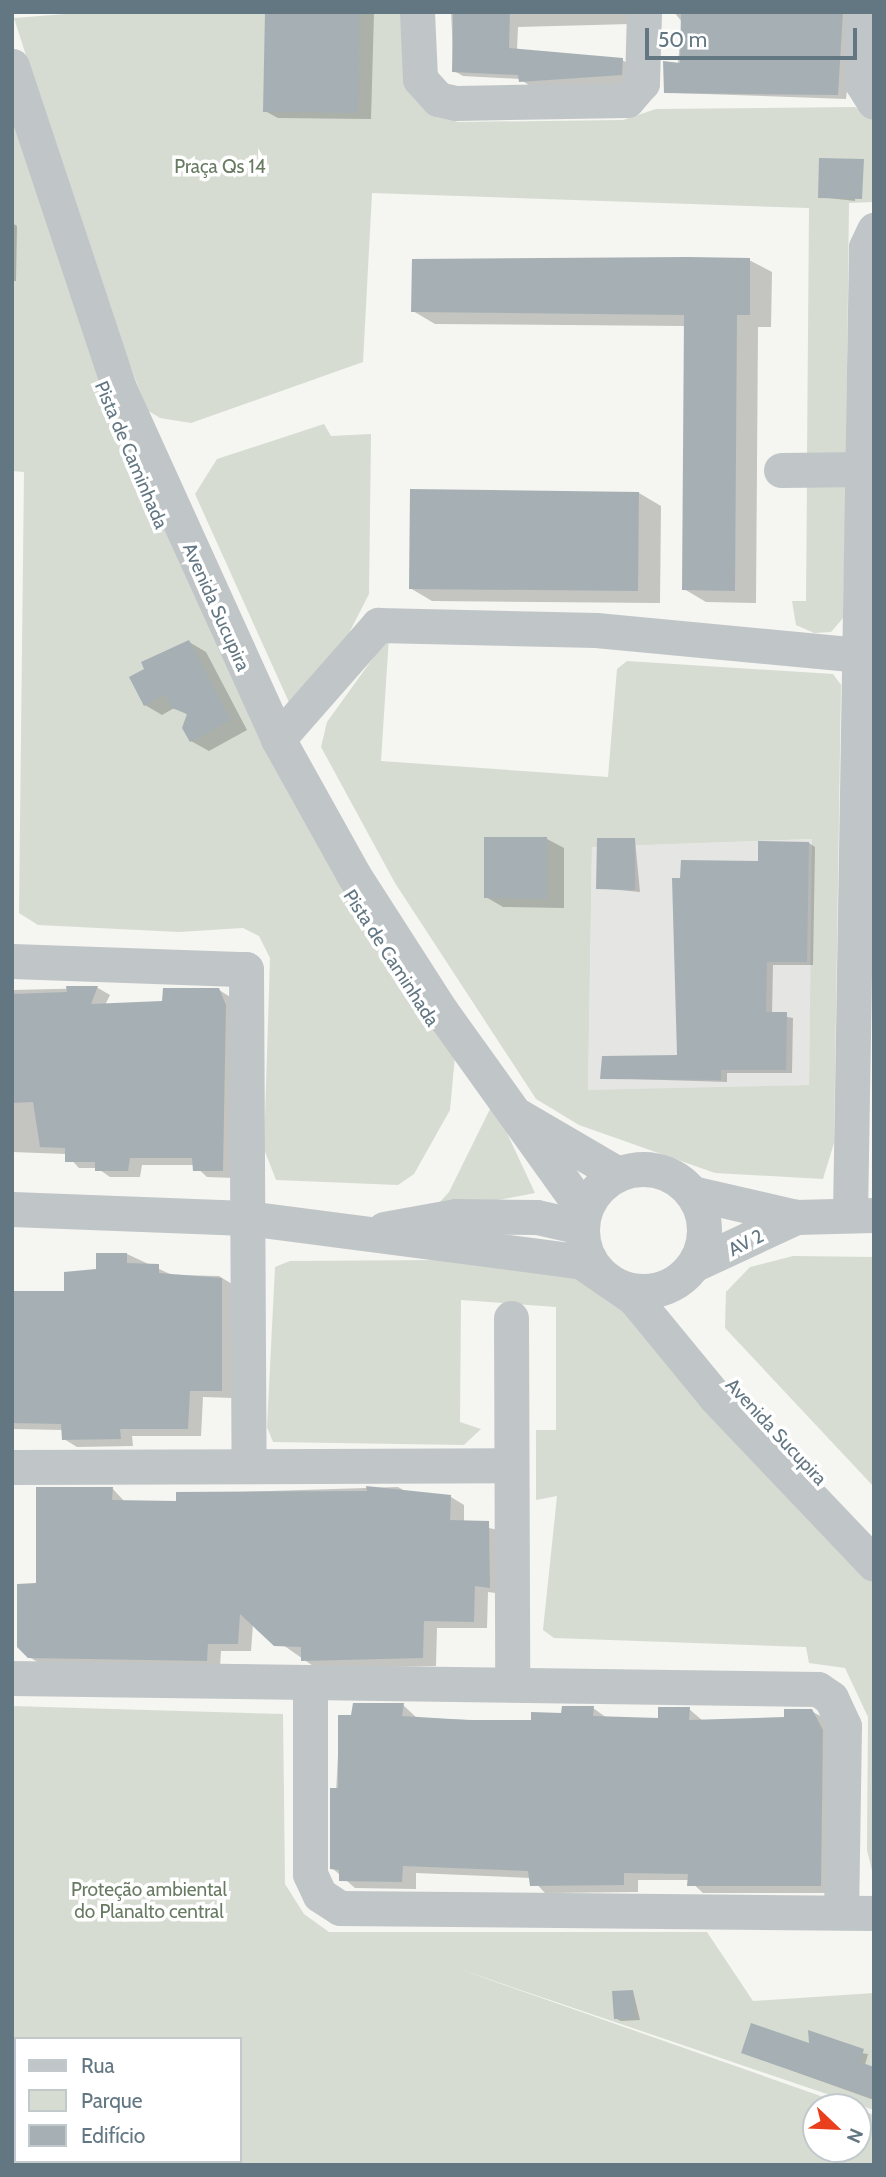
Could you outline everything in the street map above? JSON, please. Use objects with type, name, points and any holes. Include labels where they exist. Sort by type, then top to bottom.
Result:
[{"type":"street","points":[[417,12],[415,58],[420,79],[438,99],[533,102],[637,95],[643,12]]},
{"type":"street","points":[[863,12],[862,83],[874,102]]},
{"type":"street","name":"Avenida Sucupira","points":[[12,66],[119,388],[278,739],[353,874],[504,1107],[584,1240]]},
{"type":"street","name":"Pista de Caminhada","points":[[12,121],[72,310],[207,629],[281,778],[459,1061]]},
{"type":"street","points":[[862,1215],[859,655],[866,247],[874,230]]},
{"type":"street","points":[[781,470],[863,469]]},
{"type":"street","points":[[278,739],[378,625],[596,630],[859,655]]},
{"type":"street","points":[[12,961],[246,968],[249,1462]]},
{"type":"street","name":"Avenida Sucupira","points":[[504,1107],[618,1174]]},
{"type":"street","points":[[678,1326],[689,1269],[704,1228],[692,1193],[658,1170],[618,1174],[597,1188],[584,1240],[617,1286],[647,1291],[689,1269]]},
{"type":"street","name":"AV 2","points":[[692,1193],[796,1217],[862,1215]]},
{"type":"street","points":[[12,1209],[246,1218],[377,1231],[456,1216],[537,1217],[584,1240],[716,1398],[874,1564]]},
{"type":"street","name":"AV 2","points":[[689,1269],[796,1217]]},
{"type":"street","name":"Avenida Sucupira","points":[[647,1291],[874,1538]]},
{"type":"street","points":[[512,1318],[509,1465],[512,1682]]},
{"type":"street","points":[[12,1466],[249,1462],[509,1465]]},
{"type":"street","points":[[12,1678],[795,1686],[831,1698],[844,1726],[857,1912],[340,1908],[320,1895],[310,1874],[310,1682]]},
{"type":"shaded area","points":[[813,839],[809,1085],[588,1091],[592,847]]},
{"type":"green space","name":"Praça Qs 14","points":[[91,12],[412,12],[439,116],[458,122],[623,120],[656,109],[855,107],[874,119],[874,202],[849,203],[846,459],[807,459],[809,208],[372,193],[363,362],[191,423],[160,418],[147,410],[99,283],[14,18]]},
{"type":"green space","points":[[12,90],[118,412],[455,1056],[450,1110],[414,1174],[398,1185],[276,1180],[264,1149],[270,958],[259,936],[243,928],[179,932],[38,925],[19,913],[24,472],[12,471]]},
{"type":"green space","points":[[324,424],[331,436],[371,434],[369,594],[348,635],[292,709],[195,494],[217,459]]},
{"type":"green space","points":[[846,481],[843,618],[831,632],[814,633],[796,625],[792,601],[806,601],[807,482]]},
{"type":"green space","points":[[389,636],[381,761],[608,777],[617,669],[627,661],[833,674],[841,685],[834,1143],[823,1179],[715,1173],[579,1125],[536,1099],[395,883],[321,747],[327,722]],"holes":[[[812,839],[809,1085],[588,1090],[592,847]]]},
{"type":"green space","points":[[493,1103],[535,1193],[430,1213],[449,1192]]},
{"type":"green space","points":[[793,1256],[874,1257],[874,1487],[725,1328],[726,1292],[750,1267]]},
{"type":"green space","points":[[439,1260],[583,1270],[874,1562],[874,1879],[867,1850],[868,1717],[845,1668],[809,1663],[806,1647],[554,1638],[543,1630],[557,1496],[536,1500],[536,1430],[556,1430],[556,1307],[461,1300],[460,1422],[481,1429],[464,1445],[273,1442],[267,1427],[275,1267],[290,1261]]},
{"type":"green space","name":"Proteção ambiental do Planalto central","points":[[12,1706],[283,1714],[285,1884],[304,1914],[329,1932],[707,1932],[753,2001],[874,1993],[874,2110],[872,2093],[824,2093],[456,1968],[812,2093],[802,2093],[802,2163],[872,2163],[872,2114],[874,2165],[12,2165]]},
{"type":"building","points":[[265,12],[359,12],[358,113],[263,112]]},
{"type":"building","points":[[453,12],[510,12],[509,48],[623,58],[622,75],[519,82],[518,75],[452,72]]},
{"type":"building","points":[[681,12],[843,12],[838,95],[664,93],[663,61],[680,63]]},
{"type":"building","points":[[819,158],[864,159],[862,199],[818,198]]},
{"type":"building","points":[[750,258],[750,315],[737,315],[735,591],[682,590],[684,315],[411,312],[412,259]]},
{"type":"building","points":[[410,489],[639,492],[638,591],[409,589]]},
{"type":"building","points":[[189,640],[231,720],[190,742],[182,728],[187,714],[172,708],[166,694],[144,706],[129,677],[144,669],[141,662]]},
{"type":"building","points":[[484,837],[547,837],[547,899],[484,898]]},
{"type":"building","points":[[597,838],[635,838],[635,890],[596,889]]},
{"type":"building","points":[[758,841],[809,842],[807,962],[767,962],[766,1012],[787,1012],[786,1070],[721,1070],[721,1080],[600,1079],[602,1056],[677,1055],[672,878],[680,878],[681,860],[758,861]]},
{"type":"building","points":[[66,986],[98,986],[91,1004],[162,1001],[163,988],[219,988],[226,1005],[223,1171],[193,1171],[192,1158],[130,1158],[128,1171],[95,1171],[95,1162],[65,1162],[65,1148],[40,1147],[33,1102],[12,1103],[12,994],[67,992]]},
{"type":"building","points":[[96,1253],[127,1253],[127,1263],[159,1264],[159,1273],[222,1278],[222,1391],[190,1391],[188,1429],[120,1429],[121,1439],[62,1440],[61,1424],[12,1423],[12,1291],[64,1291],[64,1272],[96,1269]]},
{"type":"building","points":[[366,1486],[451,1495],[450,1520],[489,1521],[490,1588],[475,1586],[474,1622],[424,1621],[423,1658],[301,1661],[301,1647],[274,1646],[240,1614],[238,1644],[208,1644],[207,1661],[28,1658],[17,1647],[17,1584],[36,1583],[36,1487],[113,1487],[112,1500],[176,1501],[176,1492],[367,1491]]},
{"type":"building","points":[[353,1703],[404,1703],[402,1716],[467,1720],[531,1720],[531,1712],[561,1713],[562,1706],[594,1706],[593,1716],[658,1718],[658,1707],[690,1707],[689,1720],[784,1717],[784,1709],[812,1709],[823,1730],[821,1886],[687,1886],[688,1874],[624,1873],[624,1885],[530,1886],[528,1871],[403,1866],[402,1882],[339,1881],[339,1870],[330,1869],[330,1788],[338,1788],[338,1715],[351,1715]]},
{"type":"building","points":[[633,1990],[635,2018],[614,2019],[612,1991]]},
{"type":"building","points":[[751,2023],[809,2043],[808,2030],[864,2049],[860,2062],[874,2067],[874,2099],[872,2093],[857,2093],[741,2053]]}]
